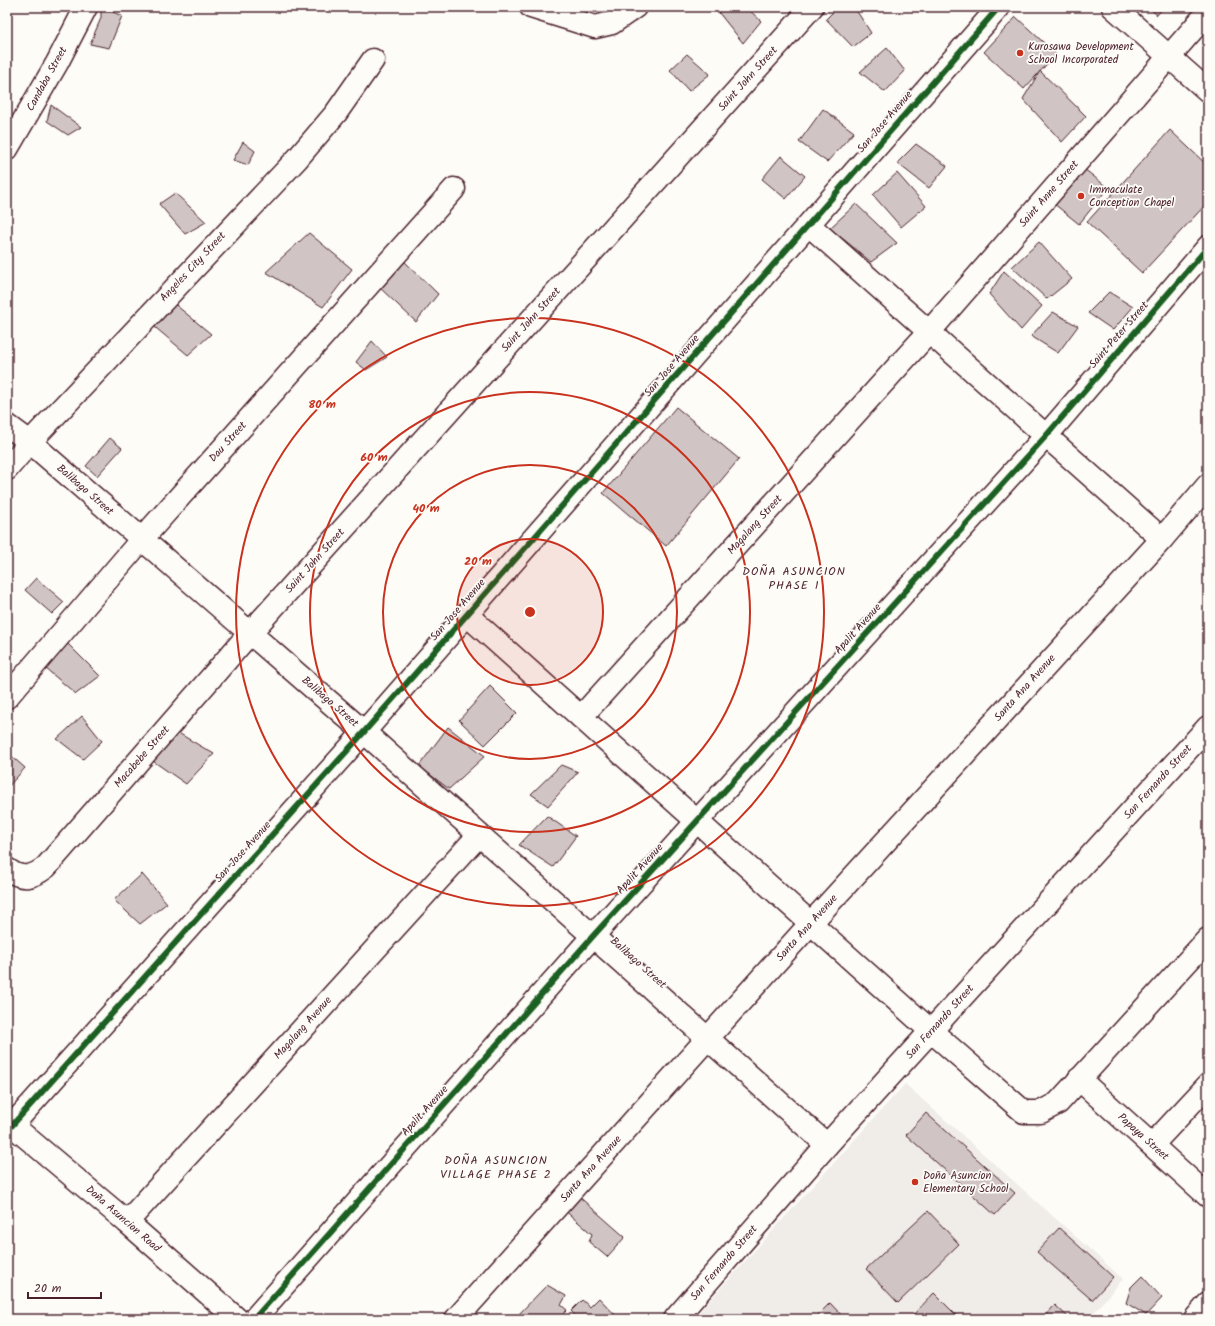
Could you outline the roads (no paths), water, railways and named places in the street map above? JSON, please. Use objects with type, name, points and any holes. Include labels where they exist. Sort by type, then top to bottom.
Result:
[{"type":"street","name":"Candaba Street","points":[[7,149],[57,63],[86,7]]},
{"type":"street","points":[[531,7],[595,27],[612,23],[635,7]]},
{"type":"street","name":"Saint John Street","points":[[250,633],[812,7]]},
{"type":"street","name":"San Jose Avenue","points":[[9,1126],[364,732],[999,7]]},
{"type":"street","points":[[1113,7],[1208,91]]},
{"type":"street","name":"Saint Anne Street","points":[[929,332],[1208,12]]},
{"type":"street","name":"Angeles City Street","points":[[7,469],[30,442],[297,159],[336,113],[373,60]]},
{"type":"street","name":"Dau Street","points":[[7,697],[142,539],[454,189]]},
{"type":"street","points":[[809,225],[1162,539]]},
{"type":"street","name":"Saint Peter Street","points":[[1046,436],[1208,247]]},
{"type":"street","name":"Magalang Street","points":[[581,717],[929,332]]},
{"type":"street","name":"Balibago Street","points":[[7,425],[30,442],[364,732],[827,1145]]},
{"type":"street","name":"Apalit Avenue","points":[[254,1319],[593,936],[1046,436]]},
{"type":"street","name":"Santa Ana Avenue","points":[[456,1319],[811,923],[1162,539],[1208,485]]},
{"type":"street","points":[[467,615],[931,1031],[1024,1112],[1041,1112],[1058,1103],[1208,938]]},
{"type":"street","name":"Macabebe Street","points":[[7,869],[19,877],[29,877],[46,867],[250,633]]},
{"type":"street","name":"San Fernando Street","points":[[675,1319],[827,1145],[1208,727]]},
{"type":"street","name":"Magalang Avenue","points":[[127,1222],[480,835]]},
{"type":"street","name":"Papaya Street","points":[[1079,1079],[1208,1196]]},
{"type":"street","points":[[1152,1145],[1208,1085]]},
{"type":"street","name":"Doña Asuncion Road","points":[[9,1126],[127,1222],[237,1319]]},
{"type":"street","points":[[1195,1319],[1208,1304]]},
{"type":"place","name":"Kurosawa Development School Incorporated","points":[[1020,53]]},
{"type":"place","name":"Immaculate Conception Chapel","points":[[1081,196]]},
{"type":"place","name":"Doña Asuncion Elementary School","points":[[915,1182]]},
{"type":"district","name":"DOÑA ASUNCION PHASE 1","points":[[794,578]]},
{"type":"district","name":"DOÑA ASUNCION VILLAGE PHASE 2","points":[[496,1167]]}]
